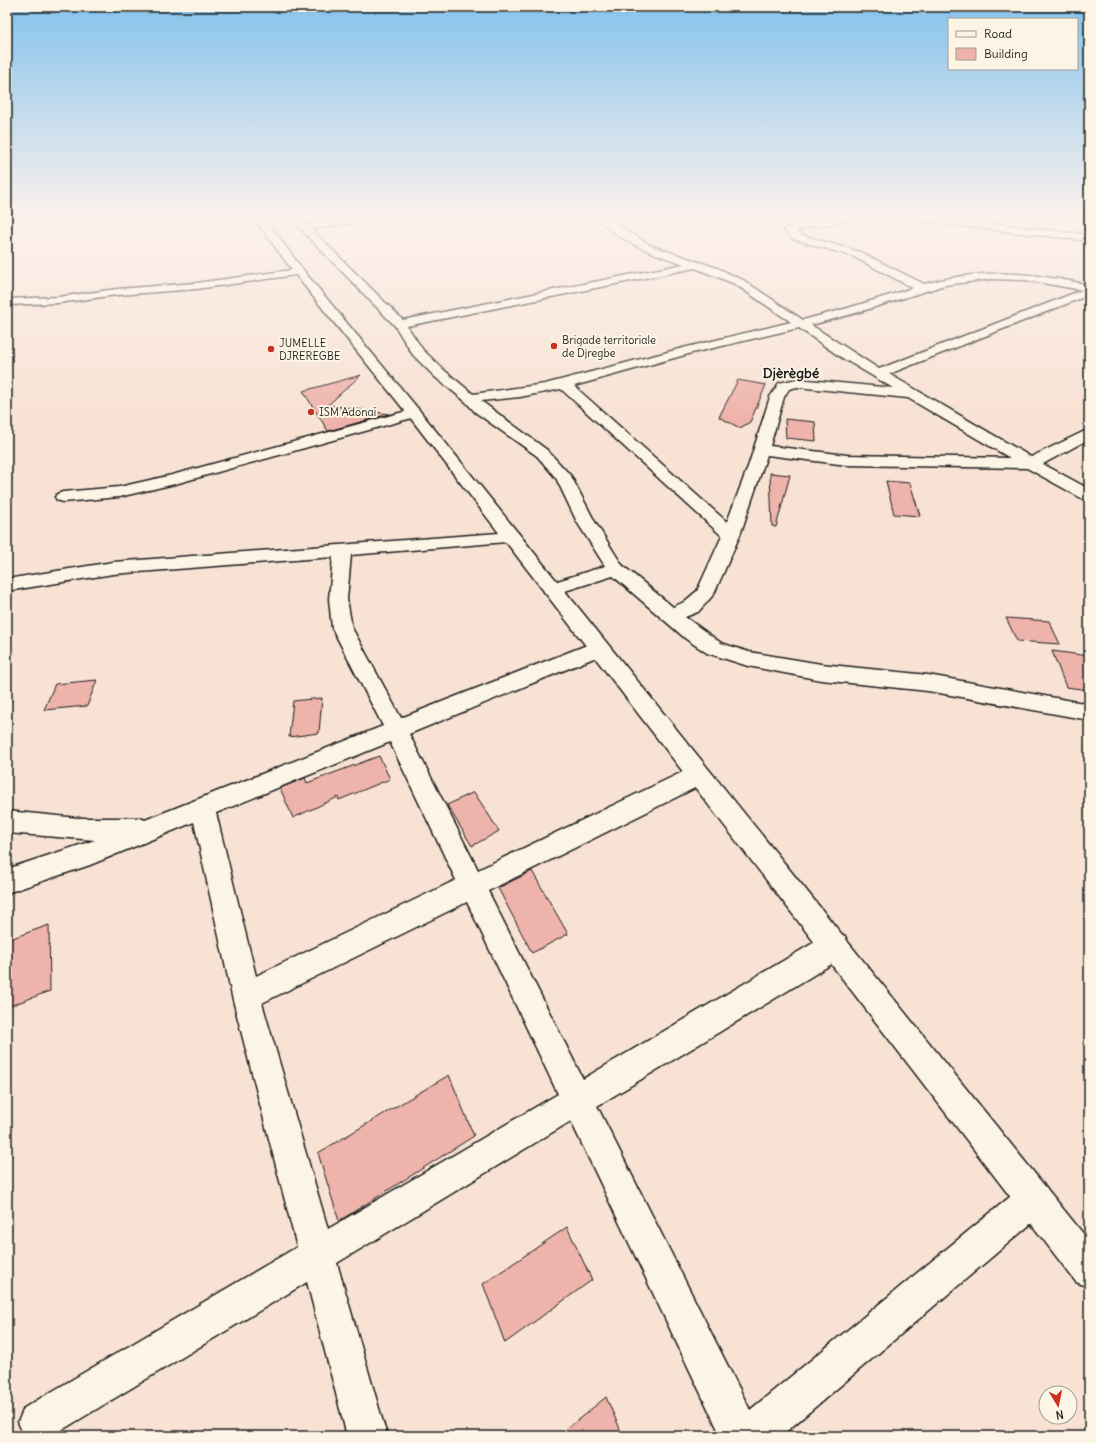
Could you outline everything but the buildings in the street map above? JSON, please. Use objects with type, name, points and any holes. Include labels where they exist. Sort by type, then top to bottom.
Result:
[{"type":"main road","points":[[7,302],[58,300],[117,292],[223,282]]},
{"type":"main road","points":[[307,282],[414,413],[1089,1269]]},
{"type":"main road","points":[[358,282],[400,324],[418,352],[440,374],[470,398],[480,410],[542,453],[563,476],[586,522],[616,569],[692,634],[714,648],[748,659],[822,672],[928,683],[1089,712]]},
{"type":"main road","points":[[400,324],[607,282]]},
{"type":"main road","points":[[740,282],[878,374],[1089,496]]},
{"type":"main road","points":[[911,282],[922,288]]},
{"type":"main road","points":[[470,398],[515,395],[565,384],[667,356],[838,315],[922,288],[945,282]]},
{"type":"main road","points":[[1056,282],[1089,289]]},
{"type":"main road","points":[[878,374],[1089,289]]},
{"type":"main road","points":[[670,615],[691,607],[705,594],[731,535],[761,450],[777,397],[784,386],[797,383],[915,395]]},
{"type":"main road","points":[[565,384],[731,535]]},
{"type":"main road","points":[[63,497],[119,492],[175,479],[414,413]]},
{"type":"main road","points":[[761,450],[847,460],[1032,463],[1089,433]]},
{"type":"main road","points":[[7,585],[113,568],[512,537]]},
{"type":"main road","points":[[343,550],[338,600],[342,628],[396,730],[742,1436]]},
{"type":"main road","points":[[552,589],[616,569]]},
{"type":"main road","points":[[7,881],[80,857],[599,648]]},
{"type":"main road","points":[[246,996],[699,775]]},
{"type":"main road","points":[[203,808],[246,996],[367,1436]]},
{"type":"main road","points":[[7,822],[78,829],[151,829]]},
{"type":"main road","points":[[38,1422],[835,946]]},
{"type":"main road","points":[[750,1436],[1034,1199]]},
{"type":"place","name":"Brigade territoriale de Djregbe","points":[[554,346]]},
{"type":"place","name":"JUMELLE DJREREGBE","points":[[271,349]]},
{"type":"place","name":"ISM Adonaï","points":[[311,412]]},
{"type":"district","name":"Djèrègbé","points":[[791,373]]}]
